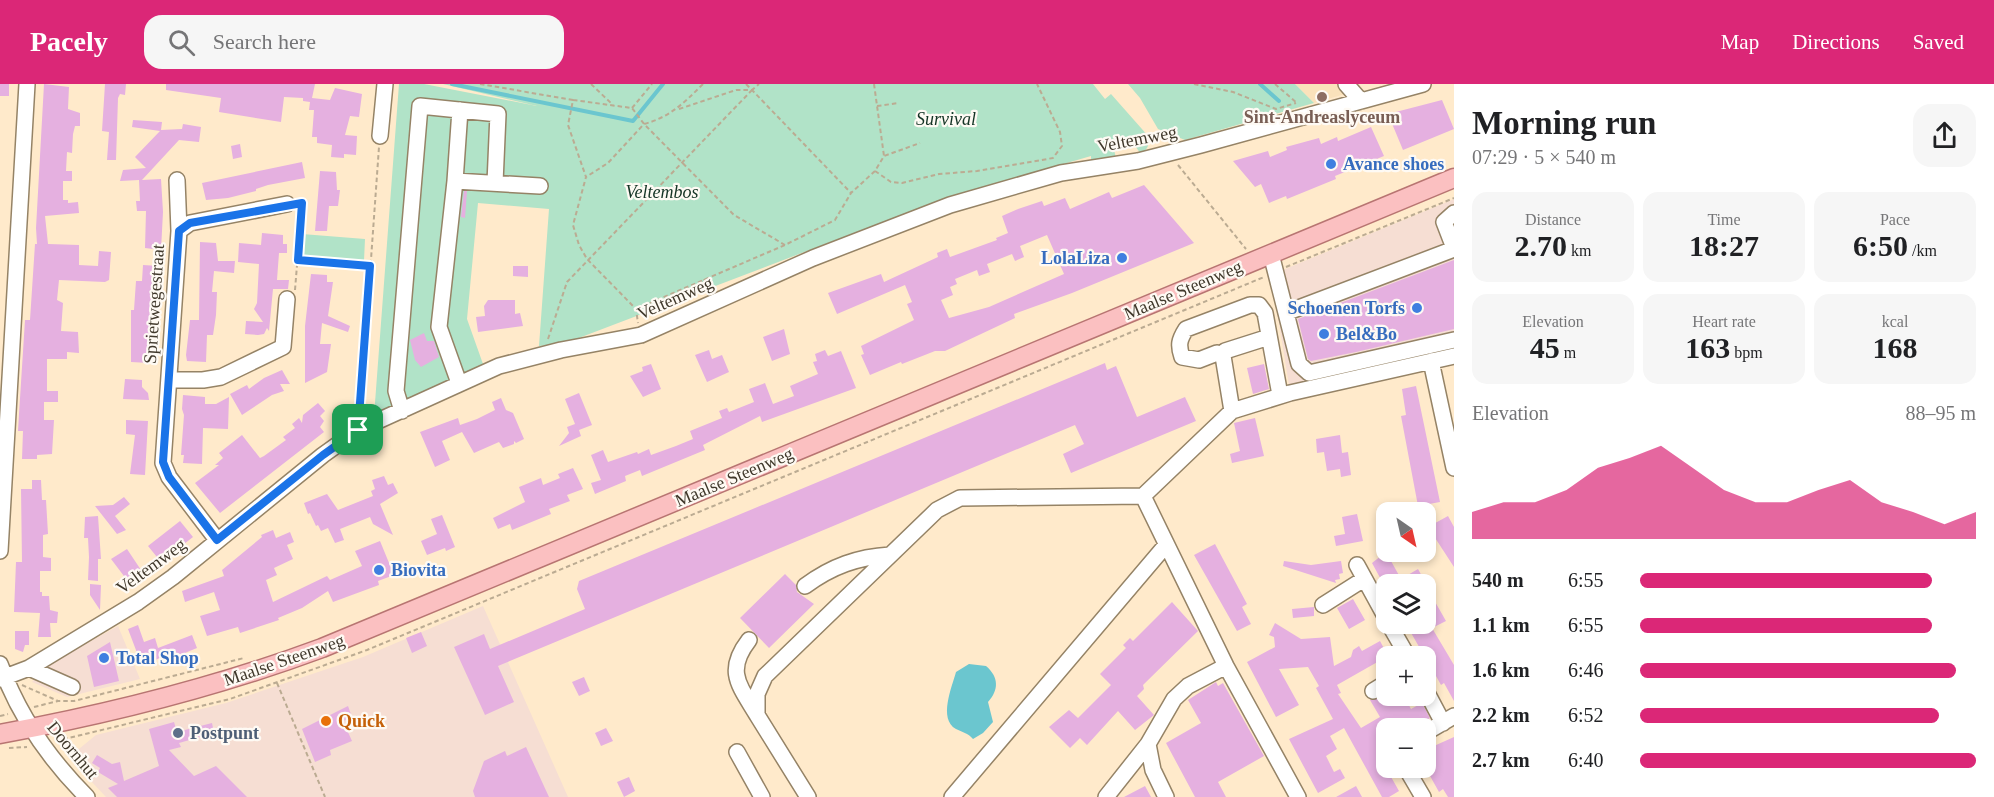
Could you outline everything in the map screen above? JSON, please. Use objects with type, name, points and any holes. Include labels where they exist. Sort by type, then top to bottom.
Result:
[{"type":"main road","name":"Maalse Steenweg","points":[[0,734],[184,693],[256,673],[322,648],[1454,177]]},
{"type":"street","points":[[0,551],[27,84]]},
{"type":"street","points":[[380,136],[385,84]]},
{"type":"street","points":[[1346,84],[1361,101]]},
{"type":"street","name":"Veltemweg","points":[[2,674],[29,668],[138,602],[323,455],[358,430],[499,366],[561,350],[641,335],[813,258],[950,205],[1061,173],[1169,154],[1423,84]]},
{"type":"street","points":[[402,411],[396,391],[420,106],[498,114],[495,183]]},
{"type":"street","points":[[459,383],[439,327],[455,181],[460,110]]},
{"type":"street","name":"Sprietwegestraat","points":[[177,180],[179,231],[163,462],[169,477],[217,540]]},
{"type":"street","points":[[455,181],[540,186]]},
{"type":"street","name":"Sprietwegestraat","points":[[179,231],[190,223],[287,204]]},
{"type":"street","points":[[1295,309],[1454,249],[1449,218]]},
{"type":"street","points":[[1271,254],[1295,309],[1299,364],[1310,373],[1454,340]]},
{"type":"street","name":"Sprietwegestraat","points":[[169,380],[203,380],[221,377],[283,347],[287,298]]},
{"type":"street","points":[[1223,356],[1217,353],[1190,360],[1182,357],[1178,347],[1180,338],[1186,330],[1250,305],[1259,305],[1264,312],[1285,394]]},
{"type":"street","points":[[1223,356],[1230,348],[1269,338]]},
{"type":"street","points":[[1223,356],[1232,411]]},
{"type":"street","points":[[757,715],[757,694],[765,676],[937,510],[960,498],[1143,496],[1232,411],[1285,394],[1454,356]]},
{"type":"street","points":[[1431,362],[1454,468]]},
{"type":"street","points":[[1143,496],[1226,666],[1298,797]]},
{"type":"street","points":[[952,797],[1166,545]]},
{"type":"street","points":[[806,586],[839,565],[866,556],[891,555]]},
{"type":"street","points":[[1357,566],[1376,600]]},
{"type":"street","points":[[1323,605],[1364,579]]},
{"type":"street","points":[[749,640],[739,653],[735,668],[737,682],[807,797]]},
{"type":"street","points":[[1106,797],[1148,744],[1174,699],[1188,686],[1226,666]]},
{"type":"street","points":[[29,668],[72,687]]},
{"type":"street","name":"Doornhut","points":[[2,674],[30,729],[68,778],[87,797]]},
{"type":"street","points":[[1436,703],[1448,719]]},
{"type":"street","points":[[1148,744],[1153,770],[1166,797]]},
{"type":"street","points":[[737,752],[762,797]]},
{"type":"street","points":[[1412,778],[1423,797]]},
{"type":"path","points":[[480,84],[632,108],[644,124],[734,215],[785,245]]},
{"type":"path","points":[[632,108],[652,84]]},
{"type":"path","points":[[678,110],[703,84]]},
{"type":"path","points":[[746,84],[851,193]]},
{"type":"path","points":[[550,327],[567,282],[759,84]]},
{"type":"path","points":[[573,100],[568,125],[586,177],[573,225],[579,245],[587,259],[636,309],[785,245],[835,220],[851,193],[875,171],[884,156],[874,84]]},
{"type":"path","points":[[875,171],[891,182],[902,183],[939,174],[977,171],[1053,158],[1062,146],[1060,132],[1037,84]]},
{"type":"path","points":[[1194,84],[1233,92],[1276,109],[1296,103]]},
{"type":"path","points":[[1275,84],[1310,115]]},
{"type":"path","points":[[593,85],[613,106]]},
{"type":"path","points":[[586,177],[608,163],[644,124],[663,119],[678,110],[736,90],[752,90]]},
{"type":"path","points":[[877,106],[899,103]]},
{"type":"path","points":[[358,430],[380,136]]},
{"type":"path","points":[[884,156],[920,143]]},
{"type":"path","points":[[1169,154],[1246,249]]},
{"type":"path","points":[[385,643],[1454,198]]},
{"type":"path","points":[[287,204],[302,203],[295,290],[287,298]]},
{"type":"path","points":[[298,260],[370,266]]},
{"type":"path","points":[[0,716],[58,701],[74,701],[246,658]]},
{"type":"path","points":[[2,674],[58,701]]},
{"type":"path","points":[[277,683],[325,797]]},
{"type":"shaded area","name":"Sint-Andreaslyceum","points":[[1295,84],[1354,84],[1359,90],[1314,103]]},
{"type":"shaded area","points":[[1454,199],[1454,344],[1289,385],[1271,275]]},
{"type":"shaded area","points":[[483,606],[568,797],[106,797],[90,780],[74,753],[96,735],[226,703],[363,657]]},
{"type":"shaded area","points":[[118,626],[140,679],[67,697],[32,682],[46,666]]},
{"type":"green space","name":"Veltembos","points":[[399,84],[424,84],[537,106],[443,84],[1093,84],[1105,99],[1111,94],[1149,137],[1149,140],[1147,149],[1141,154],[1135,146],[1114,150],[1116,158],[1091,163],[1091,156],[946,198],[563,344],[539,346],[549,209],[478,203],[467,319],[483,364],[374,416]]},
{"type":"green space","points":[[1128,84],[1295,84],[1314,103],[1185,140],[1158,129],[1140,98]]},
{"type":"green space","points":[[302,234],[365,239],[364,261],[303,259],[300,255]]},
{"type":"water","points":[[969,664],[986,666],[996,684],[994,693],[988,702],[993,722],[983,733],[973,739],[951,724],[947,711],[949,694],[956,672]]},
{"type":"building","points":[[0,84],[9,84],[9,96],[0,96]]},
{"type":"building","points":[[44,84],[69,87],[68,109],[80,113],[80,126],[75,126],[73,134],[72,153],[67,152],[66,171],[72,171],[72,181],[63,181],[63,200],[68,200],[68,203],[78,202],[79,213],[45,216],[48,244],[79,245],[79,265],[98,266],[99,251],[111,252],[109,280],[105,282],[59,280],[57,300],[63,303],[61,331],[78,332],[79,353],[67,352],[67,359],[47,359],[47,391],[58,391],[58,402],[44,402],[44,420],[54,420],[52,454],[37,455],[37,459],[22,459],[23,431],[18,431],[25,320],[30,320],[35,244],[37,244]]},
{"type":"building","points":[[105,84],[126,84],[125,95],[120,94],[118,98],[116,160],[107,160],[109,132],[102,131]]},
{"type":"building","points":[[166,84],[315,84],[312,98],[330,100],[335,88],[362,94],[359,117],[350,116],[345,135],[357,136],[356,155],[344,154],[344,158],[331,157],[332,145],[317,143],[317,137],[312,137],[314,110],[309,110],[310,102],[303,101],[303,98],[284,97],[281,122],[219,112],[221,98],[166,90]]},
{"type":"building","points":[[1442,100],[1454,129],[1403,150],[1388,114]]},
{"type":"building","points":[[133,120],[162,122],[161,130],[182,129],[183,124],[201,127],[199,142],[179,140],[142,180],[161,179],[163,212],[161,250],[145,248],[146,211],[137,211],[136,201],[140,201],[139,180],[120,181],[123,170],[146,168],[135,157],[160,131],[132,127]]},
{"type":"building","points":[[1371,127],[1384,156],[1287,199],[1286,196],[1269,203],[1261,184],[1255,187],[1233,161],[1268,151],[1270,157],[1287,150],[1286,147],[1319,138],[1321,144],[1337,137],[1338,141]]},
{"type":"building","points":[[240,144],[242,157],[233,159],[231,146]]},
{"type":"building","points":[[302,162],[305,178],[268,185],[256,191],[228,198],[206,200],[202,183]]},
{"type":"building","points":[[320,171],[336,172],[337,190],[340,190],[338,206],[329,206],[327,231],[315,231]]},
{"type":"building","points":[[1144,185],[1194,243],[1014,314],[1015,318],[945,351],[935,351],[870,375],[861,355],[864,354],[861,346],[914,320],[907,304],[912,302],[905,285],[837,314],[828,293],[881,274],[884,282],[938,257],[937,253],[947,249],[950,257],[997,240],[996,238],[1008,233],[1002,216],[1018,209],[1042,201],[1044,206],[1065,198],[1070,209],[1109,192],[1112,198]],"holes":[[[1047,235],[1064,274],[989,307],[949,318],[941,300],[953,295],[950,287],[957,284],[955,279],[977,270],[979,276],[990,272],[987,264],[1012,254],[1015,261],[1024,257],[1020,246]]]},
{"type":"building","points":[[464,191],[467,191],[465,218],[461,217]]},
{"type":"building","points":[[262,233],[283,235],[283,244],[287,244],[287,253],[279,253],[277,280],[289,280],[288,289],[273,289],[269,331],[267,328],[264,334],[245,334],[246,321],[263,322],[254,309],[257,303],[259,264],[238,262],[239,243],[261,245]]},
{"type":"building","points":[[200,242],[216,243],[218,261],[235,261],[234,273],[214,271],[212,292],[217,292],[216,315],[213,335],[207,335],[206,362],[187,361],[186,355],[190,320],[199,320]]},
{"type":"building","points":[[1454,260],[1454,329],[1356,352],[1311,361],[1308,359],[1298,319]]},
{"type":"building","points":[[143,265],[159,266],[160,279],[160,288],[155,288],[152,357],[149,357],[149,363],[131,362],[131,310],[134,310],[136,281],[142,281]]},
{"type":"building","points":[[513,266],[528,266],[528,277],[513,276]]},
{"type":"building","points":[[311,274],[327,275],[327,282],[333,282],[328,316],[350,326],[348,332],[322,323],[320,344],[331,344],[327,372],[305,383],[305,326]]},
{"type":"building","points":[[488,300],[515,300],[515,314],[520,313],[523,326],[478,332],[476,317],[485,316],[484,306]]},
{"type":"building","points":[[784,329],[790,354],[772,361],[763,337]]},
{"type":"building","points":[[424,333],[427,341],[434,341],[439,357],[421,367],[415,360],[410,340]]},
{"type":"building","points":[[709,350],[712,359],[722,355],[729,372],[707,382],[695,355]]},
{"type":"building","points":[[825,350],[828,356],[841,351],[856,388],[762,422],[760,416],[703,445],[705,450],[642,476],[640,470],[625,476],[626,481],[595,494],[591,483],[601,480],[591,455],[603,450],[608,462],[649,449],[651,455],[693,439],[690,431],[722,418],[719,411],[727,408],[729,412],[754,402],[749,389],[765,383],[773,404],[794,396],[790,386],[818,374],[813,362],[817,361],[815,354]]},
{"type":"building","points":[[1105,363],[1107,370],[1116,366],[1137,417],[1185,397],[1196,421],[1071,473],[1063,454],[1084,444],[1075,425],[498,666],[514,702],[485,715],[454,647],[484,634],[490,649],[585,609],[577,589],[579,581]]},
{"type":"building","points":[[651,364],[661,389],[643,397],[630,376],[643,371],[642,367]]},
{"type":"building","points":[[1264,364],[1269,389],[1253,394],[1247,368]]},
{"type":"building","points":[[282,370],[290,384],[280,384],[284,391],[272,395],[242,415],[230,394],[247,385],[249,389],[264,378]]},
{"type":"building","points":[[125,379],[142,380],[142,387],[148,393],[149,400],[123,399]]},
{"type":"building","points":[[1416,386],[1440,502],[1417,502],[1401,416],[1406,415],[1402,389]]},
{"type":"building","points":[[579,393],[592,425],[579,430],[581,436],[559,446],[569,433],[567,427],[575,424],[565,399]]},
{"type":"building","points":[[183,395],[205,397],[205,404],[216,404],[229,397],[228,429],[203,428],[202,464],[183,463],[184,455],[181,455]]},
{"type":"building","points":[[501,398],[506,410],[513,413],[524,439],[516,443],[514,441],[514,444],[503,448],[499,442],[474,453],[462,432],[442,441],[450,460],[435,467],[420,432],[458,418],[460,425],[477,419],[495,410],[492,402]]},
{"type":"building","points":[[318,403],[325,411],[320,416],[324,421],[320,427],[324,432],[220,513],[195,483],[219,465],[215,465],[223,458],[219,453],[242,435],[260,458],[264,456],[286,440],[283,437],[295,428],[292,424],[299,418],[302,423],[303,415]]},
{"type":"building","points":[[1255,418],[1264,456],[1232,463],[1230,454],[1240,451],[1234,423]]},
{"type":"building","points":[[126,420],[148,421],[145,475],[130,474],[135,435],[126,434]]},
{"type":"building","points":[[1340,435],[1342,453],[1348,452],[1351,475],[1341,477],[1340,469],[1327,471],[1324,452],[1317,453],[1316,439]]},
{"type":"building","points":[[573,468],[583,489],[567,495],[570,501],[549,509],[551,514],[512,530],[510,524],[498,529],[493,518],[525,502],[519,487],[541,478],[543,485],[560,478],[558,474]]},
{"type":"building","points":[[384,476],[388,485],[393,483],[398,493],[380,504],[393,535],[373,524],[370,517],[340,529],[344,540],[335,543],[328,528],[321,531],[310,513],[308,514],[304,503],[327,494],[338,510],[373,496],[371,491],[375,489],[372,480]]},
{"type":"building","points":[[32,480],[41,480],[42,500],[46,500],[48,534],[43,535],[43,557],[51,558],[51,571],[40,571],[40,592],[42,596],[49,596],[50,610],[58,612],[57,623],[50,623],[51,637],[38,637],[40,613],[14,612],[16,562],[22,562],[21,489],[32,489]]},
{"type":"building","points":[[124,497],[130,504],[115,516],[126,530],[117,534],[95,506],[113,505]]},
{"type":"building","points":[[1357,514],[1363,541],[1336,546],[1334,536],[1345,534],[1342,517]]},
{"type":"building","points":[[442,515],[455,547],[427,555],[421,541],[437,534],[431,519]]},
{"type":"building","points":[[98,516],[101,559],[98,559],[98,581],[88,580],[88,538],[84,538],[85,517]]},
{"type":"building","points":[[1448,516],[1454,527],[1454,567],[1436,539],[1436,523]]},
{"type":"building","points":[[180,521],[193,537],[161,562],[148,546]]},
{"type":"building","points":[[273,530],[276,538],[290,532],[294,542],[287,545],[293,559],[274,568],[277,575],[266,580],[273,602],[327,576],[330,580],[362,566],[355,551],[380,541],[394,575],[378,581],[379,585],[333,602],[328,591],[302,608],[278,618],[279,620],[240,633],[238,627],[207,636],[200,616],[220,610],[214,592],[185,602],[182,591],[224,576],[222,570],[262,537],[261,535]]},
{"type":"building","points":[[1215,544],[1247,604],[1242,607],[1251,624],[1237,631],[1194,555]]},
{"type":"building","points":[[127,549],[141,570],[127,580],[111,559]]},
{"type":"building","points":[[1376,560],[1376,562],[1392,562],[1398,574],[1378,574],[1372,563]]},
{"type":"building","points":[[1284,561],[1311,565],[1341,561],[1343,573],[1339,574],[1340,579],[1335,580],[1336,583],[1283,566]]},
{"type":"building","points":[[1418,569],[1421,574],[1410,574]]},
{"type":"building","points":[[785,574],[796,585],[797,592],[814,604],[769,648],[740,618]]},
{"type":"building","points":[[90,584],[101,585],[100,610],[90,595]]},
{"type":"building","points":[[1353,599],[1365,620],[1349,629],[1337,608]]},
{"type":"building","points":[[1172,602],[1198,631],[1143,685],[1144,689],[1137,696],[1154,715],[1135,730],[1118,711],[1087,745],[1080,738],[1070,748],[1049,727],[1069,710],[1078,718],[1111,685],[1100,674],[1126,648],[1123,645],[1130,638],[1133,641]]},
{"type":"building","points":[[1436,604],[1446,621],[1436,626]]},
{"type":"building","points":[[1314,607],[1314,616],[1293,618],[1292,609]]},
{"type":"building","points":[[1275,623],[1301,639],[1330,637],[1334,666],[1351,657],[1353,650],[1359,646],[1362,651],[1380,641],[1383,646],[1376,646],[1376,663],[1337,685],[1341,693],[1338,694],[1361,728],[1376,719],[1376,778],[1392,778],[1399,791],[1389,797],[1382,797],[1344,728],[1330,736],[1337,749],[1326,756],[1334,772],[1340,769],[1345,778],[1318,793],[1289,739],[1333,719],[1316,688],[1319,686],[1308,667],[1279,669],[1299,705],[1276,717],[1247,662],[1275,647],[1274,637],[1269,635]]},
{"type":"building","points":[[138,625],[144,642],[155,638],[158,648],[192,635],[197,648],[175,657],[173,652],[142,666],[128,629]]},
{"type":"building","points":[[15,631],[29,631],[29,645],[25,645],[23,652],[15,649]]},
{"type":"building","points":[[421,632],[427,646],[412,653],[406,638]]},
{"type":"building","points":[[1412,634],[1436,634],[1454,665],[1454,701],[1444,683],[1441,685],[1436,676],[1436,646],[1419,646]]},
{"type":"building","points":[[110,642],[119,681],[94,687],[87,656]]},
{"type":"building","points":[[584,677],[590,691],[579,696],[572,682]]},
{"type":"building","points":[[1216,682],[1218,686],[1223,683],[1264,756],[1218,782],[1226,797],[1195,797],[1166,743],[1201,723],[1188,700]]},
{"type":"building","points":[[1376,698],[1376,706],[1409,706],[1411,709],[1424,706],[1430,718],[1378,718],[1380,717],[1370,700]]},
{"type":"building","points":[[348,706],[352,717],[343,721],[352,741],[330,750],[331,755],[315,762],[302,729]]},
{"type":"building","points":[[174,722],[177,732],[212,723],[214,733],[179,743],[181,747],[169,750],[194,776],[216,766],[247,797],[117,797],[108,788],[118,784],[98,772],[100,768],[92,763],[97,755],[112,764],[120,762],[124,781],[159,766],[149,729]]},
{"type":"building","points":[[606,728],[613,741],[601,746],[595,733]]},
{"type":"building","points":[[1454,737],[1454,797],[1448,797],[1443,789],[1439,792],[1431,778],[1436,778],[1436,745]]},
{"type":"building","points":[[526,747],[549,797],[475,797],[473,791],[484,761],[505,751],[507,756]]},
{"type":"building","points":[[629,777],[635,791],[624,797],[617,782]]},
{"type":"building","points":[[1145,786],[1151,797],[1124,797]]},
{"type":"building","points":[[1356,786],[1362,797],[1336,797]]},
{"type":"waterway","points":[[452,84],[633,121],[663,84]]},
{"type":"waterway","points":[[1260,84],[1279,101]]},
{"type":"place","name":"Sint-Andreaslyceum","points":[[1322,97]]},
{"type":"place","name":"Avance shoes","points":[[1331,164]]},
{"type":"place","name":"LolaLiza","points":[[1122,258]]},
{"type":"place","name":"Schoenen Torfs","points":[[1417,308]]},
{"type":"place","name":"Bel&Bo","points":[[1324,334]]},
{"type":"place","name":"Biovita","points":[[379,570]]},
{"type":"place","name":"Total Shop","points":[[104,658]]},
{"type":"place","name":"Quick","points":[[326,721]]},
{"type":"place","name":"Postpunt","points":[[178,733]]},
{"type":"route","points":[[302,203],[298,260],[370,266],[358,430],[337,444],[217,540],[169,477],[163,462],[179,231],[190,223],[302,203]]},
{"type":"park label","name":"Survival","points":[[946,119]]}]
